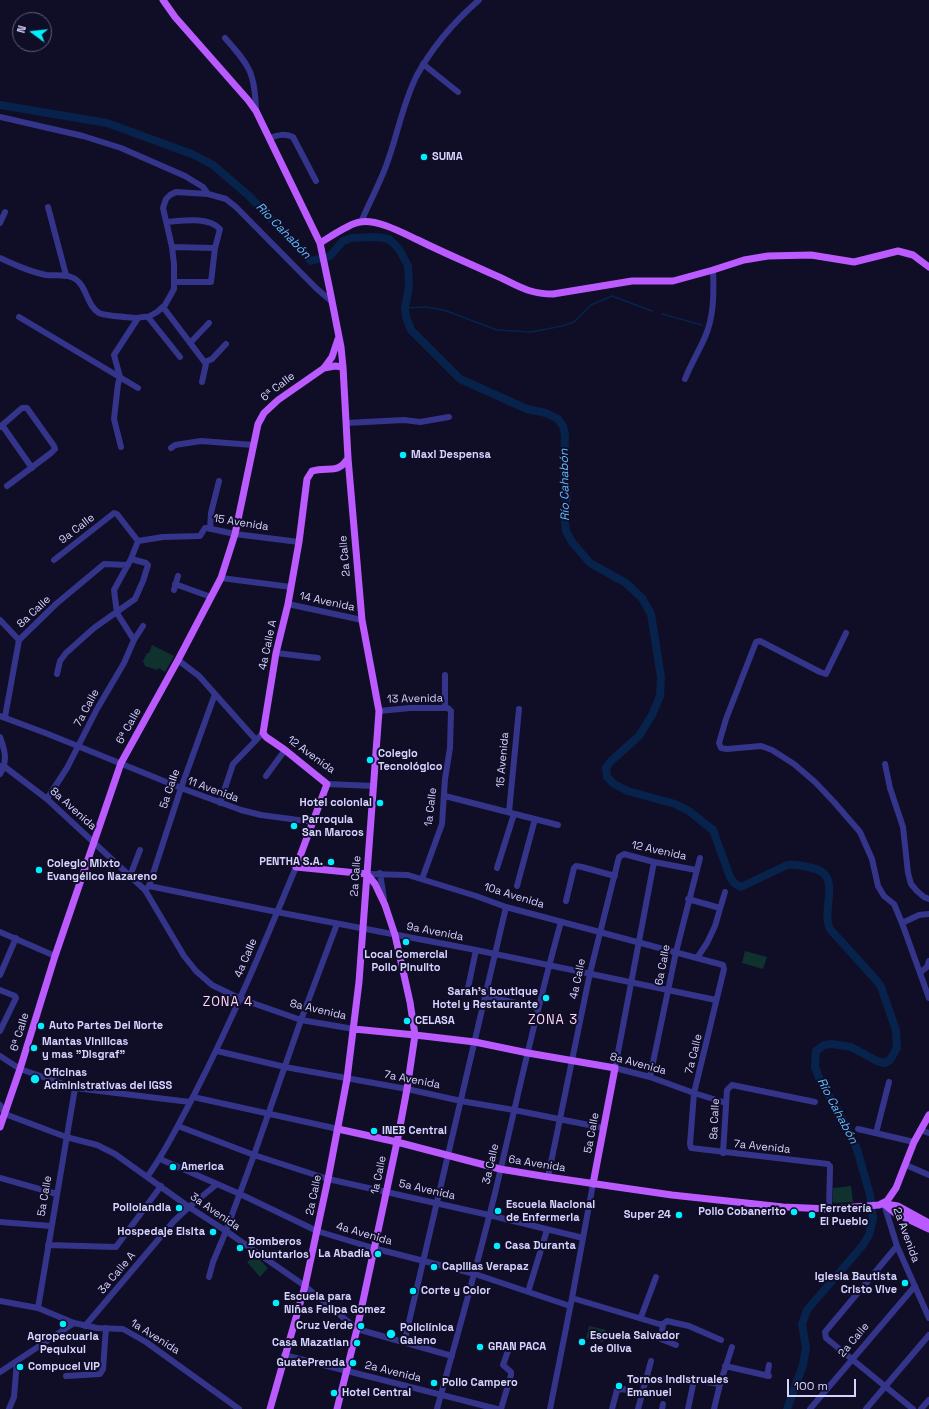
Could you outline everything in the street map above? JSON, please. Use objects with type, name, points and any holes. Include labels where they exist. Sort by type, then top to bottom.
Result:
[{"type":"main road","name":"2a Calle","points":[[163,0],[175,17],[256,111],[320,245],[339,337],[343,367],[348,458],[362,620],[378,711],[363,928],[354,1029],[347,1079],[328,1179],[305,1286],[284,1355],[270,1409]]},
{"type":"main road","points":[[320,245],[341,231],[361,222],[379,224],[406,234],[451,256],[492,273],[527,291],[540,294],[553,294],[632,281],[673,281],[744,260],[768,256],[811,255],[854,262],[898,251],[913,255],[929,267]]},
{"type":"main road","name":"6ª Calle","points":[[0,1127],[2,1109],[20,1069],[55,956],[121,763],[221,578],[235,534],[258,424],[267,410],[278,400],[324,368],[332,357],[339,337]]},
{"type":"main road","points":[[324,368],[334,366],[343,367]]},
{"type":"main road","name":"4a Calle A","points":[[263,733],[276,654],[288,604],[299,542],[307,478],[312,471],[338,468],[342,466],[348,458]]},
{"type":"main road","name":"12 Avenida","points":[[263,733],[266,737],[327,784]]},
{"type":"main road","name":"4a Calle","points":[[296,867],[327,784]]},
{"type":"main road","name":"10a Avenida","points":[[296,867],[367,874]]},
{"type":"main road","points":[[367,874],[375,884],[385,905]]},
{"type":"main road","name":"1a Calle","points":[[337,1409],[357,1329],[387,1191],[407,1089],[415,1035],[410,1002],[395,935],[385,905]]},
{"type":"main road","name":"8a Avenida","points":[[354,1029],[475,1042],[528,1054],[615,1068]]},
{"type":"main road","name":"5a Calle","points":[[593,1184],[615,1068]]},
{"type":"main road","points":[[882,1204],[893,1194],[914,1142],[929,1115]]},
{"type":"main road","name":"6a Avenida","points":[[338,1129],[397,1142],[500,1169],[672,1195],[782,1207],[828,1209],[861,1208],[882,1204]]},
{"type":"main road","points":[[882,1204],[895,1214],[929,1229]]},
{"type":"main road","points":[[882,1204],[898,1206],[929,1222]]},
{"type":"street","points":[[361,222],[386,167],[408,94],[423,64],[453,25],[479,0]]},
{"type":"street","points":[[225,38],[251,71],[255,91],[256,111]]},
{"type":"street","points":[[423,64],[458,92]]},
{"type":"street","points":[[0,117],[83,136],[121,148],[186,176],[203,187],[208,194]]},
{"type":"street","points":[[270,138],[286,134],[293,136],[316,181]]},
{"type":"street","points":[[0,258],[34,272],[74,278],[80,283],[94,309],[99,313],[138,318],[148,317],[163,307],[174,289],[172,248],[164,208],[166,199],[176,192],[208,194],[226,199],[236,207],[316,288],[332,301]]},
{"type":"street","points":[[48,207],[66,276]]},
{"type":"street","points":[[0,223],[5,212]]},
{"type":"street","points":[[167,222],[198,221],[220,229],[215,248],[211,282],[174,282]]},
{"type":"street","points":[[172,248],[215,248]]},
{"type":"street","points":[[685,379],[690,366],[705,338],[710,324],[713,295],[713,270]]},
{"type":"street","points":[[163,307],[205,362],[206,367],[202,382]]},
{"type":"street","points":[[19,317],[138,388]]},
{"type":"street","points":[[148,317],[180,357]]},
{"type":"street","points":[[121,447],[114,419],[120,377],[114,358],[115,353],[138,318]]},
{"type":"street","points":[[190,343],[209,323]]},
{"type":"street","points":[[205,362],[212,359],[226,344]]},
{"type":"street","points":[[7,486],[32,468],[51,454],[55,449],[27,408],[22,408],[1,426],[32,468]]},
{"type":"street","points":[[346,423],[404,420],[420,422],[449,417]]},
{"type":"street","points":[[171,448],[175,445],[201,442],[253,445]]},
{"type":"street","points":[[210,529],[211,513],[219,481]]},
{"type":"street","name":"9a Calle","points":[[54,560],[112,514],[117,514],[138,541]]},
{"type":"street","name":"15 Avenida","points":[[138,541],[163,537],[200,536],[205,528],[235,534],[299,542]]},
{"type":"street","points":[[134,640],[117,613],[114,590],[130,562],[138,541]]},
{"type":"street","points":[[57,674],[60,661],[66,653],[94,628],[135,599],[148,567],[147,564],[130,562]]},
{"type":"street","name":"8a Calle","points":[[2,716],[19,640],[56,604],[104,564],[130,562]]},
{"type":"street","points":[[178,576],[174,587],[211,597]]},
{"type":"street","name":"14 Avenida","points":[[221,578],[291,586]]},
{"type":"street","name":"14 Avenida","points":[[288,604],[362,620]]},
{"type":"street","points":[[0,620],[19,640]]},
{"type":"street","name":"7a Calle","points":[[47,799],[67,768],[97,709],[124,663],[134,640],[143,626]]},
{"type":"street","points":[[846,633],[826,674],[760,642],[756,642],[718,743],[721,748],[727,749],[761,746],[772,750],[794,764],[815,782],[860,832],[872,859],[878,886],[884,896],[894,904],[921,972],[929,998]]},
{"type":"street","points":[[276,654],[318,658]]},
{"type":"street","points":[[178,660],[199,676],[256,740]]},
{"type":"street","name":"1a Calle","points":[[422,879],[442,824],[450,748],[445,675]]},
{"type":"street","name":"5a Calle","points":[[147,888],[215,694]]},
{"type":"street","name":"13 Avenida","points":[[378,711],[410,708],[448,710]]},
{"type":"street","name":"15 Avenida","points":[[497,868],[511,813],[519,709]]},
{"type":"street","name":"11 Avenida","points":[[2,716],[220,803],[261,815],[313,822]]},
{"type":"street","points":[[220,803],[234,764],[263,733]]},
{"type":"street","points":[[0,737],[5,753],[0,774]]},
{"type":"street","points":[[266,776],[284,750]]},
{"type":"street","points":[[885,764],[890,788],[903,827],[908,873],[911,884],[924,897],[929,899]]},
{"type":"street","name":"8a Avenida","points":[[2,767],[47,799],[130,876],[147,888],[184,956],[212,985],[241,999],[300,1020],[354,1029]]},
{"type":"street","name":"12 Avenida","points":[[327,784],[374,786]]},
{"type":"street","points":[[444,796],[558,825]]},
{"type":"street","points":[[517,886],[535,819]]},
{"type":"street","points":[[130,876],[140,850]]},
{"type":"street","name":"12 Avenida","points":[[619,858],[624,854],[654,862],[696,870]]},
{"type":"street","name":"4a Calle","points":[[548,1177],[590,973],[619,858]]},
{"type":"street","name":"6a Calle","points":[[650,1077],[676,952],[688,900],[700,858]]},
{"type":"street","name":"5a Calle","points":[[615,1068],[654,862]]},
{"type":"street","points":[[566,900],[574,868],[576,866],[582,866],[615,876]]},
{"type":"street","name":"4a Calle","points":[[147,1177],[160,1159],[217,1051],[241,999],[296,867]]},
{"type":"street","name":"1a Calle","points":[[380,873],[385,905]]},
{"type":"street","name":"10a Avenida","points":[[367,874],[380,873],[408,875],[506,907],[723,965]]},
{"type":"street","name":"9a Avenida","points":[[147,888],[476,950],[716,1000]]},
{"type":"street","points":[[697,958],[707,943],[715,926],[725,892]]},
{"type":"street","points":[[688,900],[720,908]]},
{"type":"street","points":[[404,1343],[506,907]]},
{"type":"street","points":[[902,923],[919,915],[929,914]]},
{"type":"street","name":"3a Calle","points":[[437,1409],[474,1274],[538,1008],[561,922]]},
{"type":"street","points":[[209,1277],[213,1262],[240,1194],[269,1113],[300,1020],[337,924]]},
{"type":"street","points":[[0,932],[55,956]]},
{"type":"street","points":[[0,975],[16,938]]},
{"type":"street","points":[[468,988],[476,950]]},
{"type":"street","points":[[921,972],[927,967],[929,961]]},
{"type":"street","name":"7a Calle","points":[[692,1148],[690,1144],[694,1094],[724,969],[723,965]]},
{"type":"street","points":[[0,990],[15,996],[16,998],[0,1031]]},
{"type":"street","points":[[486,996],[538,1008]]},
{"type":"street","name":"7a Avenida","points":[[217,1051],[285,1067],[407,1089],[461,1101],[604,1128]]},
{"type":"street","points":[[0,1056],[20,1069],[75,1088],[191,1100]]},
{"type":"street","name":"8a Avenida","points":[[615,1068],[650,1077],[694,1094],[726,1103]]},
{"type":"street","points":[[876,1133],[889,1082]]},
{"type":"street","name":"8a Calle","points":[[723,1153],[727,1090],[732,1085],[815,1102]]},
{"type":"street","name":"5a Calle","points":[[38,1308],[75,1088]]},
{"type":"street","name":"6a Avenida","points":[[191,1100],[269,1113],[338,1129]]},
{"type":"street","name":"3a Avenida","points":[[2,1109],[66,1138],[97,1145],[115,1154],[189,1207],[305,1286],[357,1329],[452,1356]]},
{"type":"street","name":"5a Avenida","points":[[178,1126],[254,1155],[328,1179],[387,1191],[582,1238]]},
{"type":"street","points":[[858,1129],[914,1142]]},
{"type":"street","points":[[920,1130],[929,1133]]},
{"type":"street","name":"7a Avenida","points":[[692,1148],[723,1153],[828,1164],[830,1166],[828,1209]]},
{"type":"street","name":"4a Avenida","points":[[160,1159],[240,1194],[317,1231],[374,1248],[474,1274],[570,1306]]},
{"type":"street","points":[[906,1165],[929,1175]]},
{"type":"street","points":[[0,1178],[57,1194]]},
{"type":"street","name":"3a Calle A","points":[[85,1326],[174,1221],[217,1184]]},
{"type":"street","name":"5a Calle","points":[[550,1409],[593,1184]]},
{"type":"street","points":[[48,1245],[114,1248],[161,1186]]},
{"type":"street","name":"2a Avenida","points":[[882,1204],[897,1246],[929,1318]]},
{"type":"street","points":[[892,1230],[895,1214]]},
{"type":"street","points":[[0,1222],[51,1226]]},
{"type":"street","points":[[528,1292],[547,1230]]},
{"type":"street","points":[[897,1246],[825,1332],[826,1338],[913,1409]]},
{"type":"street","points":[[641,1318],[656,1277]]},
{"type":"street","name":"2a Calle","points":[[810,1409],[915,1286]]},
{"type":"street","points":[[572,1298],[658,1324],[671,1321],[689,1326],[721,1340]]},
{"type":"street","name":"1a Avenida","points":[[0,1301],[38,1308],[85,1326],[97,1328],[123,1328],[146,1342],[230,1406],[239,1409]]},
{"type":"street","points":[[0,1372],[74,1322]]},
{"type":"street","points":[[663,1324],[661,1339],[676,1345]]},
{"type":"street","points":[[66,1376],[100,1374],[102,1372],[106,1328]]},
{"type":"street","points":[[866,1409],[929,1335]]},
{"type":"street","points":[[714,1409],[725,1366],[732,1346]]},
{"type":"street","points":[[501,1409],[512,1370],[503,1365],[508,1351]]},
{"type":"street","name":"2a Avenida","points":[[284,1355],[497,1409]]},
{"type":"street","points":[[9,1409],[14,1396],[17,1361]]},
{"type":"street","points":[[638,1409],[651,1361]]},
{"type":"street","points":[[725,1366],[768,1376],[769,1365]]},
{"type":"street","points":[[646,1379],[694,1380],[720,1384]]},
{"type":"street","points":[[688,1409],[694,1380]]},
{"type":"street","points":[[612,1409],[617,1390],[623,1389],[642,1394]]},
{"type":"street","points":[[922,1409],[929,1400]]},
{"type":"green space","points":[[152,645],[174,656],[165,672],[159,668],[157,670],[145,666],[143,661],[147,653],[149,653]]},
{"type":"green space","points":[[745,951],[767,957],[763,969],[742,963]]},
{"type":"green space","points":[[851,1186],[853,1202],[833,1202],[833,1188]]},
{"type":"green space","points":[[255,1255],[268,1268],[260,1277],[247,1262]]},
{"type":"green space","points":[[589,1326],[606,1330],[603,1342],[586,1338]]},
{"type":"waterway","name":"Río Cahabón","points":[[0,105],[107,123],[192,154],[213,165],[249,196],[311,261],[330,256],[343,241],[351,238],[376,237],[389,239],[399,249],[408,266],[409,286],[405,308],[406,317],[411,330],[460,379],[527,409],[546,413],[558,419],[563,426],[565,435],[564,472],[567,498],[564,514],[566,531],[572,542],[590,563],[626,583],[642,598],[651,614],[661,677],[660,696],[652,715],[639,736],[611,761],[606,768],[607,777],[614,784],[628,791],[675,804],[689,811],[713,830],[730,877],[734,883],[741,887],[787,865],[803,866],[822,872],[827,878],[829,885],[827,912],[830,929],[881,987],[896,1030],[897,1048],[890,1060],[885,1063],[877,1061],[851,1047],[832,1044],[824,1045],[816,1051],[815,1067],[821,1083],[838,1110],[857,1149],[870,1195],[873,1219],[869,1235],[863,1245],[807,1310],[802,1324],[806,1348],[803,1365],[787,1409]]},
{"type":"waterway","points":[[405,308],[425,307],[444,310],[497,330],[531,332],[574,322],[591,305],[612,296],[652,311]]},
{"type":"waterway","points":[[662,314],[702,325]]},
{"type":"place","name":"SUMA","points":[[424,157]]},
{"type":"place","name":"Maxi Despensa","points":[[403,455]]},
{"type":"place","name":"Colegio Tecnológico","points":[[370,760]]},
{"type":"place","name":"Hotel colonial","points":[[380,803]]},
{"type":"place","name":"Parroquia San Marcos","points":[[294,826]]},
{"type":"place","name":"PENTHA S.A.","points":[[331,862]]},
{"type":"place","name":"Colegio Mixto Evangélico Nazareno","points":[[39,870]]},
{"type":"place","name":"Local Comercial Pollo Pinulito","points":[[406,942]]},
{"type":"place","name":"Sarah’s boutique Hotel y Restaurante","points":[[546,998]]},
{"type":"place","name":"CELASA","points":[[407,1021]]},
{"type":"place","name":"Auto Partes Del Norte","points":[[41,1026]]},
{"type":"place","name":"Mantas Vinilicas y mas \"Disgraf\"","points":[[34,1048]]},
{"type":"place","name":"Oficinas Administrativas del IGSS","points":[[35,1079]]},
{"type":"place","name":"INEB Central","points":[[374,1131]]},
{"type":"place","name":"America","points":[[173,1167]]},
{"type":"place","name":"Pollolandia","points":[[179,1208]]},
{"type":"place","name":"Escuela Nacional de Enfermeria","points":[[498,1211]]},
{"type":"place","name":"Pollo Cobanerito","points":[[794,1212]]},
{"type":"place","name":"Super 24","points":[[679,1215]]},
{"type":"place","name":"Ferretería El Pueblo","points":[[812,1215]]},
{"type":"place","name":"Hospedaje Elsita","points":[[213,1232]]},
{"type":"place","name":"Casa Duranta","points":[[497,1246]]},
{"type":"place","name":"Bomberos Voluntarios","points":[[240,1248]]},
{"type":"place","name":"La Abadía","points":[[378,1254]]},
{"type":"place","name":"Capillas Verapaz","points":[[434,1267]]},
{"type":"place","name":"Iglesia Bautista Cristo Vive","points":[[905,1283]]},
{"type":"place","name":"Corte y Color","points":[[413,1291]]},
{"type":"place","name":"Escuela para Niñas Felipa Gomez","points":[[276,1303]]},
{"type":"place","name":"Agropecuaria Pequixul","points":[[63,1324]]},
{"type":"place","name":"Cruz Verde","points":[[361,1326]]},
{"type":"place","name":"Policlínica Galeno","points":[[391,1334]]},
{"type":"place","name":"Escuela Salvador de Oliva","points":[[582,1342]]},
{"type":"place","name":"Casa Mazatlan","points":[[357,1343]]},
{"type":"place","name":"GRAN PACA","points":[[480,1347]]},
{"type":"place","name":"GuatePrenda","points":[[353,1363]]},
{"type":"place","name":"Compucel VIP","points":[[20,1367]]},
{"type":"place","name":"Pollo Campero","points":[[434,1383]]},
{"type":"place","name":"Tornos Indistruales Emanuel","points":[[619,1386]]},
{"type":"place","name":"Hotel Central","points":[[334,1393]]},
{"type":"district","name":"ZONA 4","points":[[228,1002]]},
{"type":"district","name":"ZONA 3","points":[[553,1020]]}]
